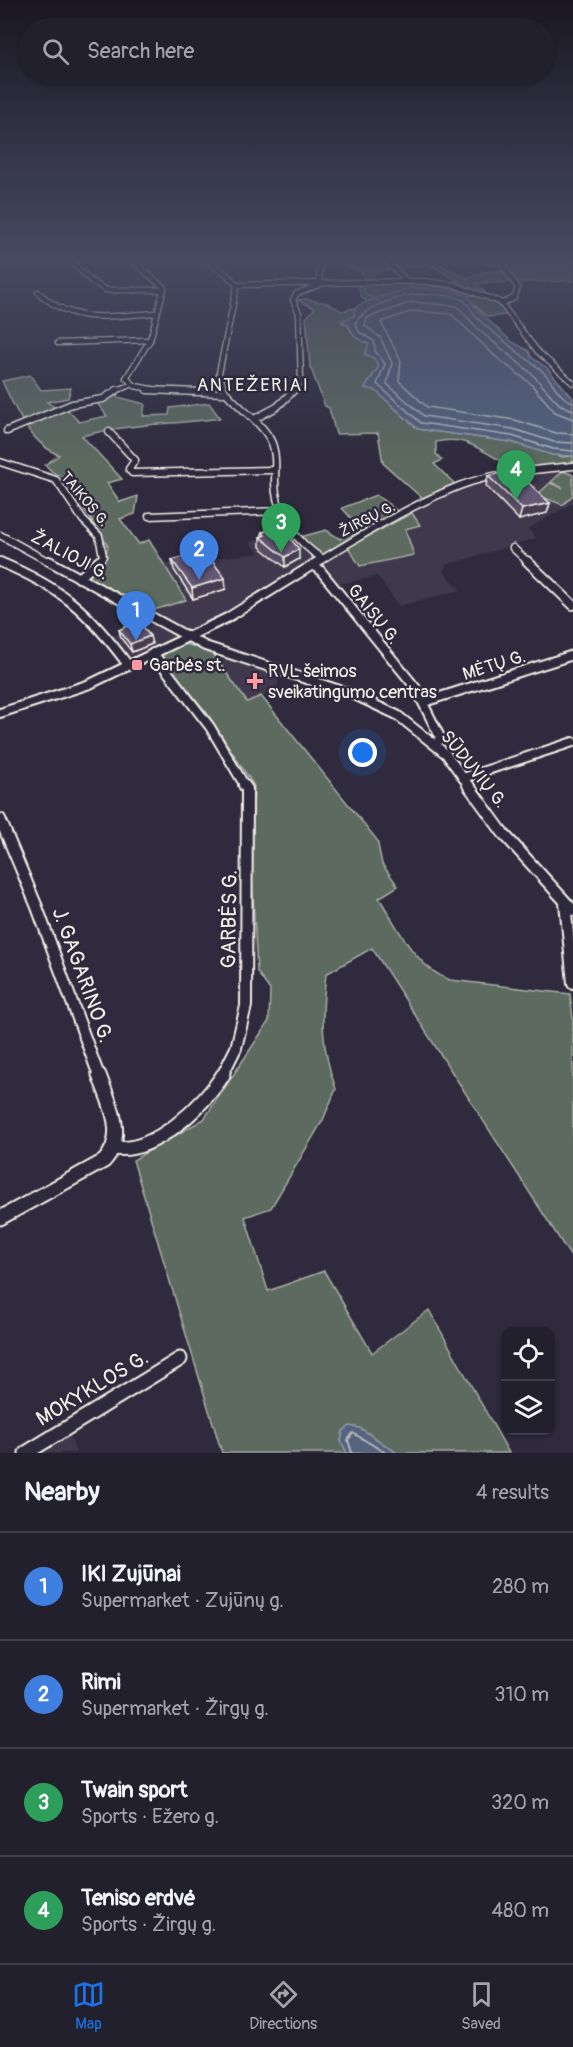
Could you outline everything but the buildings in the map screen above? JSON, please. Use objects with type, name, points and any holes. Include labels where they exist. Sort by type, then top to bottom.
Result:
[{"type":"street","points":[[153,327],[150,340],[138,362],[126,375],[133,384],[158,392],[225,393]]},
{"type":"street","points":[[228,327],[219,373],[221,387],[254,419],[272,443],[276,492],[281,511],[312,552],[322,559]]},
{"type":"street","points":[[254,419],[277,407],[300,385],[303,373],[300,327]]},
{"type":"street","points":[[518,327],[537,352],[573,382]]},
{"type":"street","points":[[58,343],[150,340]]},
{"type":"street","points":[[7,431],[72,404],[104,399],[120,388],[133,384]]},
{"type":"street","points":[[109,432],[135,460],[129,470],[132,473],[275,470]]},
{"type":"street","name":"TAIKOS G.","points":[[0,462],[53,478],[83,520],[99,536],[103,556],[80,578]]},
{"type":"street","name":"ŽIRGŲ G.","points":[[0,712],[74,690],[188,637],[257,602],[366,532],[460,486],[513,472],[573,466]]},
{"type":"street","points":[[149,516],[281,511]]},
{"type":"street","name":"ŽALIOJI G.","points":[[0,535],[188,637]]},
{"type":"street","points":[[513,548],[573,605]]},
{"type":"street","points":[[0,562],[70,596],[101,628],[128,665]]},
{"type":"street","name":"GAISŲ G.","points":[[313,565],[415,687],[440,737],[437,746]]},
{"type":"street","name":"SŪDUVIŲ G.","points":[[188,637],[205,646],[366,699],[397,715],[437,746],[503,832],[569,906]]},
{"type":"street","name":"GARBĖS G.","points":[[115,1148],[124,1150],[165,1133],[194,1112],[217,1083],[234,1053],[244,1027],[246,1006],[247,789],[210,727],[153,653]]},
{"type":"street","name":"MĖTŲ G.","points":[[423,702],[573,655]]},
{"type":"street","points":[[463,778],[573,742]]},
{"type":"street","name":"J. GAGARINO G.","points":[[0,819],[37,907],[112,1111],[117,1132],[115,1148]]},
{"type":"street","points":[[569,906],[573,983]]},
{"type":"street","points":[[0,1218],[104,1161],[115,1148]]},
{"type":"street","name":"MOKYKLOS G.","points":[[26,1453],[180,1359]]},
{"type":"shaded area","points":[[307,327],[349,327],[352,333],[369,344],[365,354],[374,358],[379,366],[365,388],[375,390],[418,429],[511,442],[563,457],[573,456],[573,464],[518,468],[470,444],[449,440],[436,442],[436,454],[442,460],[434,464],[456,485],[359,532],[314,560],[297,538],[326,530],[340,539],[359,527],[342,508],[376,495],[398,511],[423,499],[383,463],[378,433],[336,434],[329,408],[325,406],[310,366]]},
{"type":"shaded area","points":[[30,375],[41,390],[71,388],[68,398],[47,402],[56,408],[67,409],[79,422],[107,416],[97,403],[114,396],[145,404],[143,416],[169,415],[170,408],[209,403],[220,418],[134,426],[82,436],[122,479],[107,483],[120,502],[138,496],[135,514],[120,519],[139,544],[149,540],[186,600],[148,612],[90,579],[89,574],[103,565],[108,546],[62,476],[55,474],[45,465],[59,455],[49,450],[32,434],[18,414],[2,381]]},
{"type":"shaded area","points":[[573,468],[573,503],[528,529],[537,538],[446,565],[444,572],[461,590],[399,606],[377,576],[336,585],[321,565],[348,547],[414,555],[405,529],[420,525],[412,513],[470,485],[505,476]]},
{"type":"shaded area","points":[[563,471],[573,475],[573,495],[563,505],[537,495],[550,483],[563,488],[551,482]]},
{"type":"shaded area","points":[[412,513],[420,525],[405,529],[414,555],[360,566],[348,547]]},
{"type":"shaded area","points":[[291,532],[314,560],[237,609],[120,664],[104,643],[148,612],[186,600],[165,564],[260,553],[249,542]]},
{"type":"shaded area","points":[[181,643],[211,651],[247,702],[261,696],[377,840],[382,864],[398,886],[379,898],[401,934],[427,966],[450,980],[570,994],[573,1019],[573,1260],[372,948],[326,974],[323,1004],[325,1046],[336,1089],[323,1120],[271,1208],[245,1217],[268,1291],[324,1271],[372,1353],[429,1310],[509,1453],[397,1453],[360,1428],[341,1440],[347,1453],[222,1453],[133,1160],[204,1119],[269,1021],[270,990],[257,972],[251,857],[254,786],[207,713],[158,654]]},
{"type":"shaded area","name":"RVL šeimos sveikatingumo centras","points":[[211,651],[278,673],[278,690],[247,702]]},
{"type":"shaded area","points":[[69,1432],[76,1453],[35,1453]]},
{"type":"water","points":[[350,327],[496,327],[511,341],[529,351],[531,357],[546,367],[573,398],[573,456],[552,455],[511,442],[418,429],[375,390],[365,388],[379,366],[374,358],[365,354],[369,344],[355,337]]},
{"type":"water","points":[[350,1426],[360,1428],[397,1453],[347,1453],[341,1441],[343,1431]]},
{"type":"place","name":"Teniso erdvė","points":[[516,500]]},
{"type":"place","name":"Twain sport","points":[[281,553]]},
{"type":"place","name":"Rimi","points":[[199,580]]},
{"type":"place","name":"IKI Zujūnai","points":[[136,641]]},
{"type":"place","name":"Garbės st.","points":[[137,665]]},
{"type":"place","name":"RVL šeimos sveikatingumo centras","points":[[255,681]]},
{"type":"district","name":"ANTEŽERIAI","points":[[253,385]]}]
